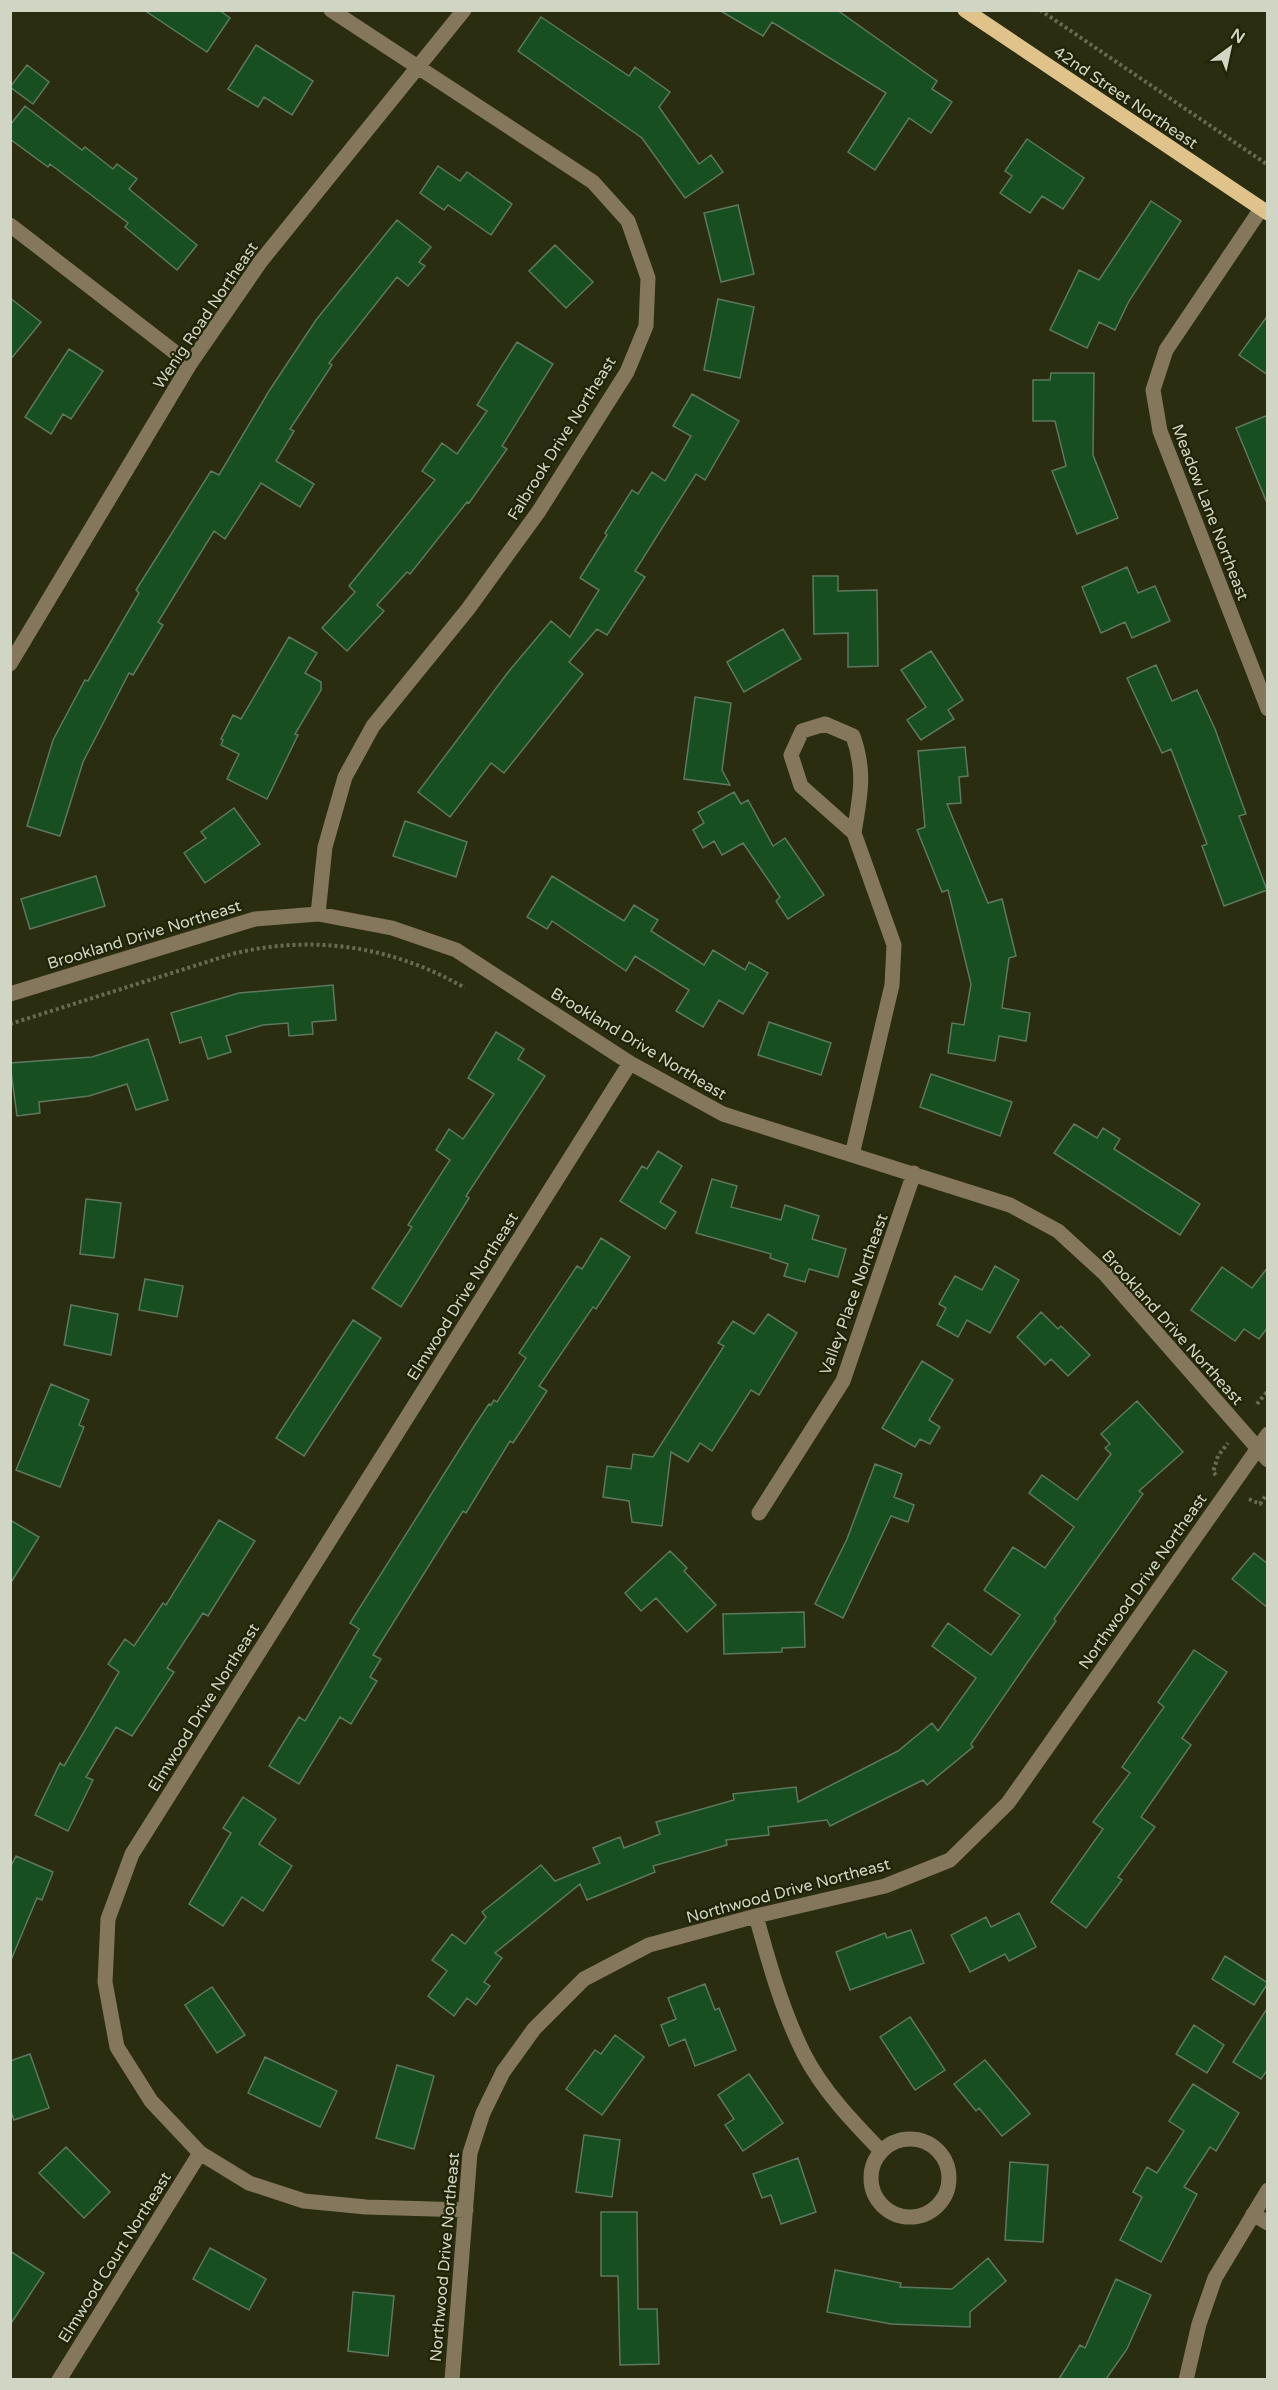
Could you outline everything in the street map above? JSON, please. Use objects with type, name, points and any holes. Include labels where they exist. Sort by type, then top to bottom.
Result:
[{"type":"main road","name":"42nd Street Northeast","points":[[965,10],[1264,211]]},
{"type":"street","name":"Falbrook Drive Northeast","points":[[318,914],[325,847],[345,777],[373,726],[468,609],[539,511],[627,372],[646,326],[648,278],[628,221],[593,182],[331,10]]},
{"type":"street","name":"Wenig Road Northeast","points":[[13,653],[190,364],[261,261],[419,69],[464,10]]},
{"type":"street","name":"Meadow Lane Northeast","points":[[1264,211],[1166,350],[1153,390],[1160,431],[1268,709]]},
{"type":"street","points":[[10,225],[190,364]]},
{"type":"street","points":[[852,1155],[892,986],[894,945],[854,833],[801,786],[791,755],[802,731],[825,724],[854,736],[862,761],[861,793],[854,833]]},
{"type":"street","name":"Brookland Drive Northeast","points":[[10,994],[255,919],[318,914],[392,928],[456,950],[630,1063],[723,1114],[1010,1204],[1058,1231],[1105,1274],[1262,1454]]},
{"type":"street","name":"Elmwood Drive Northeast","points":[[466,2210],[366,2207],[304,2201],[249,2183],[200,2153],[151,2101],[117,2047],[105,1982],[108,1919],[132,1854],[630,1063]]},
{"type":"street","name":"Valley Place Northeast","points":[[759,1513],[843,1381],[914,1173]]},
{"type":"street","name":"Northwood Drive Northeast","points":[[452,2379],[470,2153],[483,2113],[503,2072],[542,2021],[584,1979],[649,1945],[756,1916],[885,1886],[950,1860],[1008,1803],[1262,1454],[1268,1434]]},
{"type":"street","points":[[756,1916],[776,1988],[805,2056],[846,2115],[881,2151]]},
{"type":"street","points":[[903,2139],[916,2139],[938,2150],[949,2172],[945,2197],[937,2207],[926,2214],[913,2217],[899,2216],[887,2210],[878,2200],[872,2188],[870,2175],[881,2151],[903,2139]]},
{"type":"street","name":"Elmwood Court Northeast","points":[[59,2379],[200,2153]]},
{"type":"street","points":[[1186,2379],[1199,2324],[1215,2278],[1268,2190]]},
{"type":"street","points":[[1253,2214],[1268,2223]]},
{"type":"path","points":[[1040,10],[1268,165]]},
{"type":"path","points":[[10,1024],[232,954],[262,947],[297,944],[350,946],[392,955],[432,971],[465,988]]},
{"type":"path","points":[[1257,1404],[1266,1393],[1268,1394]]},
{"type":"path","points":[[1219,1477],[1213,1473],[1218,1456],[1229,1443]]},
{"type":"path","points":[[1249,1499],[1260,1504],[1266,1495]]},
{"type":"building","points":[[144,10],[219,10],[230,18],[207,52]]},
{"type":"building","points":[[719,10],[837,10],[937,81],[932,89],[952,102],[931,133],[909,118],[875,170],[848,152],[886,93],[772,22],[763,36]]},
{"type":"building","points":[[541,17],[629,76],[635,67],[670,92],[659,107],[699,164],[711,155],[723,172],[685,198],[642,138],[518,51]]},
{"type":"building","points":[[256,45],[313,81],[292,115],[264,97],[258,107],[228,89]]},
{"type":"building","points":[[27,65],[49,82],[33,104],[10,87]]},
{"type":"building","points":[[25,106],[82,150],[85,147],[113,169],[117,164],[137,179],[129,189],[197,245],[177,270],[125,227],[128,223],[50,164],[48,167],[10,139],[10,125]]},
{"type":"building","points":[[1027,139],[1084,178],[1063,209],[1042,196],[1030,213],[1000,193],[1012,176],[1005,171]]},
{"type":"building","points":[[438,166],[460,181],[467,172],[512,204],[491,235],[448,205],[444,210],[420,193]]},
{"type":"building","points":[[1151,201],[1181,221],[1129,301],[1115,330],[1099,322],[1087,348],[1050,330],[1079,270],[1099,280]]},
{"type":"building","points":[[738,205],[754,274],[721,282],[704,213]]},
{"type":"building","points":[[397,220],[431,247],[419,262],[425,266],[408,286],[397,277],[329,363],[332,365],[290,429],[294,431],[276,461],[314,484],[300,507],[261,483],[225,539],[214,531],[158,622],[163,625],[133,675],[129,673],[83,762],[60,836],[27,826],[53,740],[85,680],[88,681],[139,593],[136,590],[211,471],[219,475],[269,391],[316,320]]},
{"type":"building","points":[[555,245],[593,282],[566,308],[529,271]]},
{"type":"building","points":[[10,298],[41,322],[10,360]]},
{"type":"building","points":[[718,299],[754,307],[740,378],[704,370]]},
{"type":"building","points":[[1268,315],[1268,375],[1239,355]]},
{"type":"building","points":[[517,342],[553,364],[502,446],[507,449],[469,503],[467,502],[410,574],[407,572],[377,605],[384,611],[347,651],[322,628],[355,592],[349,586],[435,480],[422,471],[442,443],[457,454],[487,411],[477,405]]},
{"type":"building","points":[[69,349],[103,371],[71,419],[63,414],[51,434],[25,417]]},
{"type":"building","points":[[1051,373],[1094,373],[1093,455],[1118,518],[1077,534],[1052,471],[1066,466],[1055,421],[1033,421],[1033,380],[1050,380]]},
{"type":"building","points":[[692,394],[739,421],[705,480],[696,474],[635,571],[645,577],[607,635],[597,629],[569,662],[583,674],[504,773],[491,763],[450,817],[418,792],[509,671],[551,621],[570,637],[599,590],[580,578],[607,535],[605,533],[632,490],[638,494],[652,472],[665,481],[691,436],[673,426]]},
{"type":"building","points":[[1268,415],[1268,503],[1267,503],[1236,428]]},
{"type":"building","points":[[1127,567],[1138,593],[1155,586],[1170,621],[1132,638],[1125,622],[1101,633],[1082,587]]},
{"type":"building","points":[[813,576],[838,576],[838,591],[877,590],[878,666],[848,667],[848,633],[814,634]]},
{"type":"building","points":[[783,629],[801,659],[744,692],[727,662]]},
{"type":"building","points":[[289,637],[317,653],[305,673],[321,682],[321,690],[295,734],[298,735],[267,799],[227,779],[239,754],[221,745],[223,740],[221,739],[233,715],[241,719]]},
{"type":"building","points":[[931,651],[963,700],[948,710],[954,719],[921,740],[907,720],[926,707],[901,670]]},
{"type":"building","points":[[1156,665],[1172,701],[1197,690],[1215,729],[1246,814],[1239,816],[1267,890],[1224,906],[1202,846],[1207,844],[1171,749],[1162,753],[1127,678]]},
{"type":"building","points":[[695,697],[731,703],[722,770],[730,785],[684,779]]},
{"type":"building","points":[[965,747],[968,776],[959,777],[961,803],[947,804],[988,903],[1002,899],[1016,956],[1009,958],[1002,1008],[1030,1013],[1026,1041],[999,1036],[995,1061],[948,1053],[952,1023],[964,1025],[971,984],[948,890],[942,892],[917,830],[925,827],[918,751]]},
{"type":"building","points":[[734,792],[741,804],[748,800],[773,846],[785,838],[824,895],[788,919],[776,901],[780,897],[743,843],[722,855],[714,841],[703,848],[693,830],[704,823],[698,812]]},
{"type":"building","points":[[234,808],[260,844],[205,883],[184,853],[206,838],[201,832]]},
{"type":"building","points":[[405,821],[467,842],[456,877],[393,856]]},
{"type":"building","points":[[96,876],[105,906],[30,929],[21,899]]},
{"type":"building","points":[[552,876],[624,921],[634,905],[658,920],[651,931],[704,965],[713,950],[745,970],[749,962],[768,973],[743,1014],[719,1000],[703,1027],[676,1011],[689,990],[635,956],[626,971],[552,921],[547,929],[527,917]]},
{"type":"building","points":[[333,985],[336,1020],[312,1022],[313,1034],[289,1036],[288,1023],[263,1025],[226,1036],[231,1052],[208,1059],[201,1037],[180,1043],[171,1013],[239,993]]},
{"type":"building","points":[[769,1022],[831,1043],[821,1075],[758,1055]]},
{"type":"building","points":[[496,1032],[524,1049],[518,1059],[545,1076],[466,1196],[469,1198],[401,1307],[372,1288],[412,1227],[408,1225],[450,1160],[436,1150],[449,1129],[463,1139],[494,1094],[468,1078]]},
{"type":"building","points":[[148,1039],[168,1100],[136,1110],[127,1084],[89,1096],[39,1102],[40,1113],[17,1116],[10,1063],[92,1057]]},
{"type":"building","points":[[931,1074],[1012,1102],[1000,1136],[920,1107]]},
{"type":"building","points":[[1074,1124],[1097,1138],[1103,1128],[1120,1139],[1114,1149],[1200,1204],[1180,1235],[1054,1153]]},
{"type":"building","points":[[658,1151],[682,1166],[660,1202],[676,1212],[665,1229],[620,1201],[642,1166],[647,1169]]},
{"type":"building","points":[[712,1179],[737,1186],[731,1207],[781,1220],[785,1205],[819,1216],[812,1239],[846,1249],[838,1277],[809,1269],[805,1282],[784,1276],[788,1264],[770,1258],[771,1254],[696,1233]]},
{"type":"building","points":[[86,1199],[121,1203],[114,1258],[80,1254]]},
{"type":"building","points":[[601,1238],[630,1257],[596,1309],[593,1307],[539,1386],[547,1391],[513,1443],[510,1441],[466,1513],[463,1511],[373,1655],[381,1659],[370,1677],[377,1681],[351,1724],[340,1717],[299,1784],[269,1766],[299,1717],[305,1721],[359,1629],[350,1623],[473,1428],[489,1404],[491,1405],[494,1400],[497,1402],[526,1358],[519,1353],[577,1266],[582,1269]]},
{"type":"building","points":[[995,1266],[1019,1280],[990,1333],[967,1320],[958,1337],[937,1325],[946,1308],[939,1304],[955,1276],[982,1290]]},
{"type":"building","points":[[1222,1267],[1252,1288],[1268,1267],[1268,1327],[1259,1339],[1244,1329],[1235,1341],[1191,1310]]},
{"type":"building","points":[[145,1279],[183,1286],[177,1317],[139,1310]]},
{"type":"building","points":[[71,1305],[118,1314],[111,1355],[64,1345]]},
{"type":"building","points":[[1041,1312],[1058,1329],[1061,1326],[1090,1355],[1068,1376],[1051,1359],[1045,1365],[1017,1337]]},
{"type":"building","points":[[768,1314],[797,1333],[759,1395],[751,1390],[712,1451],[700,1443],[688,1462],[671,1452],[662,1526],[632,1522],[629,1501],[603,1497],[607,1466],[631,1469],[633,1454],[653,1457],[724,1346],[718,1343],[733,1321],[754,1334]]},
{"type":"building","points":[[353,1320],[381,1338],[304,1456],[276,1438]]},
{"type":"building","points":[[922,1361],[953,1380],[929,1420],[940,1427],[930,1444],[920,1439],[915,1447],[882,1428]]},
{"type":"building","points":[[51,1384],[89,1400],[79,1425],[84,1427],[60,1487],[16,1470]]},
{"type":"building","points":[[1137,1401],[1183,1452],[1139,1491],[1143,1494],[1054,1619],[1056,1621],[971,1744],[973,1747],[927,1785],[923,1780],[830,1826],[827,1820],[768,1827],[769,1835],[726,1840],[727,1845],[653,1866],[655,1872],[587,1900],[580,1884],[495,1953],[502,1958],[484,1982],[490,1986],[476,2005],[467,1998],[454,2016],[428,1996],[447,1971],[432,1960],[452,1934],[465,1944],[486,1917],[482,1912],[541,1865],[555,1881],[600,1863],[593,1848],[620,1837],[624,1848],[660,1834],[656,1822],[734,1800],[733,1794],[796,1787],[798,1802],[898,1751],[932,1723],[938,1731],[976,1678],[932,1646],[948,1623],[991,1655],[1020,1615],[984,1590],[1013,1547],[1045,1568],[1074,1527],[1029,1493],[1042,1475],[1077,1500],[1111,1454],[1105,1448],[1110,1444],[1101,1434]]},
{"type":"building","points":[[875,1464],[902,1474],[894,1497],[914,1505],[908,1522],[891,1516],[843,1618],[815,1604],[847,1539]]},
{"type":"building","points":[[10,1520],[39,1537],[10,1584]]},
{"type":"building","points":[[219,1520],[255,1541],[208,1616],[203,1613],[167,1668],[174,1672],[132,1736],[116,1727],[86,1777],[93,1780],[68,1831],[35,1815],[60,1763],[64,1766],[119,1672],[108,1664],[125,1639],[134,1646],[163,1603],[166,1605]]},
{"type":"building","points":[[670,1551],[687,1568],[684,1571],[716,1605],[687,1632],[656,1598],[641,1611],[625,1593]]},
{"type":"building","points":[[1254,1553],[1268,1564],[1268,1608],[1232,1579]]},
{"type":"building","points":[[804,1612],[805,1647],[782,1648],[782,1652],[724,1654],[723,1614]]},
{"type":"building","points":[[1194,1650],[1227,1672],[1182,1738],[1191,1745],[1141,1817],[1155,1827],[1118,1877],[1122,1880],[1086,1928],[1051,1902],[1103,1829],[1093,1822],[1130,1773],[1122,1767],[1164,1707],[1158,1702]]},
{"type":"building","points":[[243,1797],[276,1819],[259,1844],[292,1866],[263,1911],[242,1897],[223,1926],[189,1904],[231,1833],[223,1828]]},
{"type":"building","points":[[16,1856],[53,1872],[42,1900],[37,1898],[11,1960],[10,1868]]},
{"type":"building","points":[[1019,1913],[1036,1947],[1009,1961],[1005,1954],[970,1972],[951,1935],[986,1917],[991,1927]]},
{"type":"building","points":[[911,1930],[924,1963],[850,1990],[836,1952],[885,1933],[887,1938]]},
{"type":"building","points":[[1225,1956],[1268,1983],[1254,2005],[1212,1979]]},
{"type":"building","points":[[705,1984],[715,2010],[719,2008],[736,2050],[695,2066],[685,2039],[669,2046],[661,2025],[676,2019],[668,1998]]},
{"type":"building","points":[[212,1987],[245,2035],[217,2053],[185,2005]]},
{"type":"building","points":[[1268,2007],[1268,2069],[1261,2079],[1233,2062]]},
{"type":"building","points":[[910,2017],[945,2070],[915,2090],[880,2037]]},
{"type":"building","points":[[1194,2025],[1224,2045],[1207,2073],[1176,2054]]},
{"type":"building","points":[[615,2035],[644,2057],[602,2115],[566,2089],[595,2050],[601,2054]]},
{"type":"building","points":[[30,2054],[49,2108],[14,2120],[10,2109],[10,2061]]},
{"type":"building","points":[[265,2057],[337,2091],[320,2127],[248,2093]]},
{"type":"building","points":[[985,2060],[1030,2114],[1002,2136],[979,2108],[976,2111],[954,2084]]},
{"type":"building","points":[[397,2065],[434,2076],[414,2149],[376,2138]]},
{"type":"building","points":[[749,2074],[783,2123],[743,2151],[725,2125],[734,2119],[718,2095]]},
{"type":"building","points":[[1193,2084],[1239,2113],[1216,2151],[1210,2147],[1184,2187],[1197,2194],[1161,2262],[1120,2240],[1142,2197],[1133,2192],[1147,2167],[1157,2173],[1184,2131],[1169,2121]]},
{"type":"building","points":[[584,2135],[620,2140],[612,2197],[576,2192]]},
{"type":"building","points":[[66,2147],[110,2192],[84,2218],[39,2173]]},
{"type":"building","points":[[798,2158],[816,2212],[781,2224],[771,2195],[762,2198],[753,2174]]},
{"type":"building","points":[[1010,2162],[1048,2165],[1043,2242],[1005,2240]]},
{"type":"building","points":[[601,2212],[637,2212],[638,2309],[657,2309],[659,2364],[620,2365],[618,2276],[601,2276]]},
{"type":"building","points":[[210,2248],[266,2279],[249,2310],[193,2279]]},
{"type":"building","points":[[10,2251],[44,2273],[10,2325]]},
{"type":"building","points":[[988,2258],[1006,2281],[970,2312],[970,2327],[891,2324],[827,2312],[835,2270],[901,2283],[900,2287],[952,2289]]},
{"type":"building","points":[[1116,2279],[1151,2295],[1127,2349],[1106,2379],[1059,2379],[1080,2345],[1085,2348]]},
{"type":"building","points":[[353,2292],[394,2296],[388,2356],[348,2351]]}]
